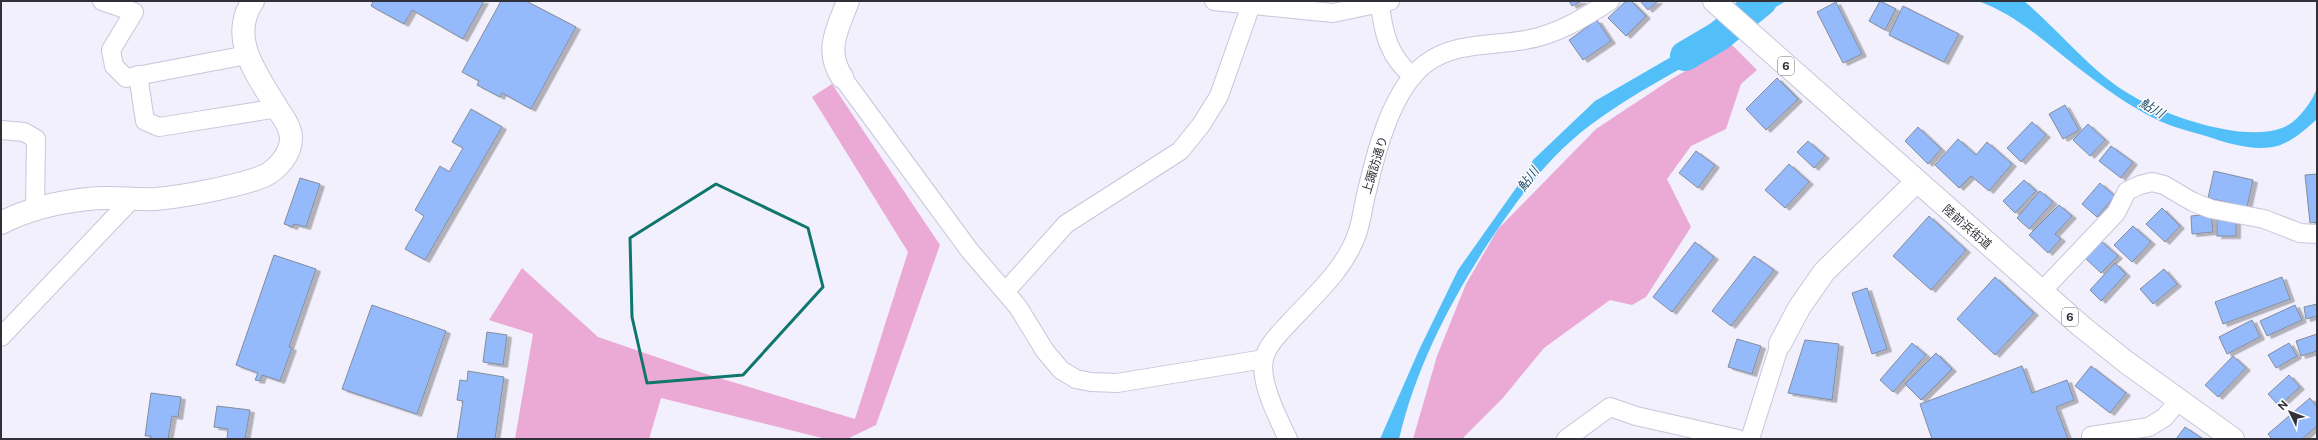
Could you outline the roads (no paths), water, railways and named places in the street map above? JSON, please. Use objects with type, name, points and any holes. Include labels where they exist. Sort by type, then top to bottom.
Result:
[{"type":"main road","points":[[1,223],[34,209],[61,202],[90,198],[131,200],[183,195],[265,175],[280,165],[288,151],[291,137],[287,125],[278,108],[247,55],[243,40],[243,23],[253,1]]},
{"type":"main road","points":[[842,77],[834,65],[832,53],[834,40],[848,1]]},
{"type":"main road","name":"陸前浜街道","points":[[1714,1],[2041,292],[2126,362],[2178,401],[2233,439]]},
{"type":"main road","points":[[1780,344],[1799,308],[1824,272],[1916,182]]},
{"type":"street","points":[[102,1],[134,12],[111,50],[114,66],[126,78],[247,55]]},
{"type":"street","points":[[1214,1],[1332,13],[1385,2],[1383,30],[1392,52],[1402,68],[1413,76]]},
{"type":"street","name":"上諏訪通り","points":[[1288,439],[1267,388],[1263,370],[1267,349],[1344,260],[1358,233],[1367,190],[1393,109],[1413,76],[1425,64],[1445,53],[1468,45],[1526,40],[1553,32],[1590,14],[1610,1]]},
{"type":"street","points":[[1006,291],[1066,224],[1180,151],[1201,124],[1219,96],[1251,5]]},
{"type":"street","points":[[138,75],[145,121],[159,127],[278,108]]},
{"type":"street","points":[[842,77],[970,251],[1006,291],[1018,307],[1045,351],[1061,370],[1076,379],[1091,382],[1117,383],[1264,359]]},
{"type":"street","points":[[1,130],[24,132],[36,139],[34,209]]},
{"type":"street","points":[[2041,292],[2116,213],[2127,190],[2152,182],[2164,185],[2193,202],[2211,209],[2264,219],[2300,233],[2317,234]]},
{"type":"street","points":[[1,337],[131,200]]},
{"type":"street","points":[[1750,439],[1780,344]]},
{"type":"street","points":[[2092,439],[2091,436],[2127,435],[2149,427],[2165,417],[2178,401]]},
{"type":"street","points":[[1566,439],[1610,407],[1636,416],[1738,439]]},
{"type":"water","points":[[1748,1],[1786,1],[1762,15]]},
{"type":"water","points":[[1978,1],[2024,1],[2089,63],[2116,85],[2146,103],[2184,119],[2226,130],[2266,132],[2282,128],[2293,122],[2308,105],[2317,88],[2317,119],[2288,142],[2268,148],[2241,146],[2173,126],[2153,118],[2126,102],[2079,69],[2010,16]]},
{"type":"water","points":[[1716,31],[1729,43],[1657,82],[1605,114],[1574,138],[1533,181],[1509,212],[1487,245],[1446,314],[1414,387],[1399,439],[1380,439],[1419,350],[1458,270],[1526,174],[1533,160],[1595,101]]},
{"type":"waterway","name":"鮎川","points":[[1685,56],[1719,36],[1762,1]]}]
